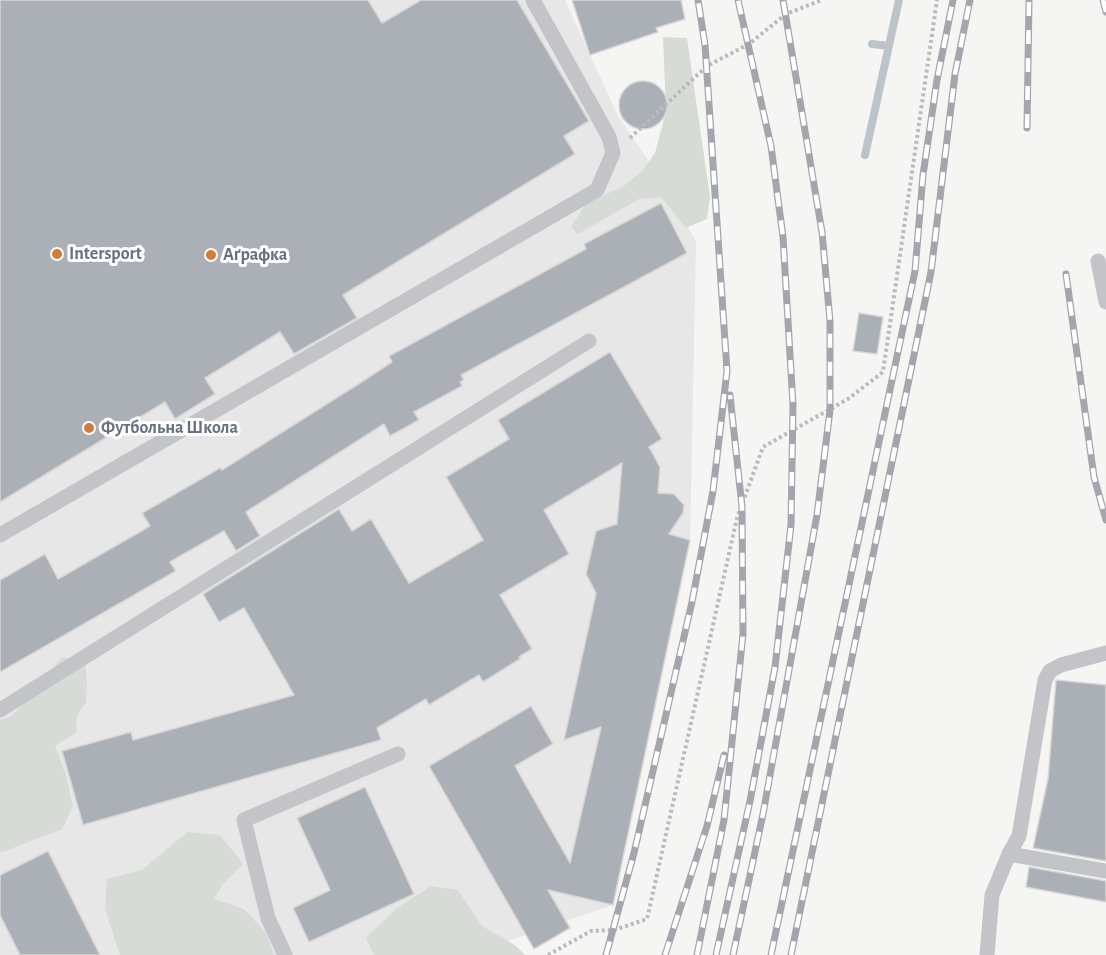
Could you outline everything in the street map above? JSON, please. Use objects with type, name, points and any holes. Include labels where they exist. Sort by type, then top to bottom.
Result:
[{"type":"lane","points":[[0,535],[597,190],[613,153],[609,137],[533,0]]},
{"type":"lane","points":[[1098,261],[1106,302]]},
{"type":"lane","points":[[0,710],[589,341]]},
{"type":"lane","points":[[987,955],[992,896],[1019,836],[1045,680],[1050,671],[1061,664],[1106,653]]},
{"type":"lane","points":[[285,955],[268,918],[244,820],[398,754]]},
{"type":"lane","points":[[1009,854],[1106,871]]},
{"type":"path","points":[[613,153],[706,66],[749,44],[786,14],[822,0]]},
{"type":"path","points":[[548,955],[591,932],[614,930],[647,920],[737,518],[763,447],[848,399],[883,372],[937,0]]},
{"type":"shaded area","points":[[0,0],[565,0],[618,116],[664,183],[696,242],[690,540],[613,905],[467,955],[0,955]]},
{"type":"shaded area","points":[[663,37],[687,38],[710,197],[707,219],[686,228],[661,197],[639,199],[578,234],[571,227],[585,205],[625,185],[642,171],[655,153],[666,111]]},
{"type":"shaded area","points":[[62,657],[85,662],[87,683],[86,702],[77,716],[76,733],[55,746],[66,775],[73,807],[62,829],[0,853],[0,720],[10,717],[29,698]]},
{"type":"shaded area","points":[[187,832],[220,835],[243,864],[223,884],[214,899],[244,909],[267,934],[274,955],[120,955],[105,909],[107,879],[142,870]]},
{"type":"shaded area","points":[[431,886],[458,890],[482,926],[515,945],[525,955],[374,955],[366,938],[397,908]]},
{"type":"building","points":[[0,0],[368,0],[382,23],[421,0],[517,0],[589,121],[564,136],[575,154],[343,295],[357,318],[294,354],[280,332],[205,378],[215,394],[175,419],[165,402],[0,502]]},
{"type":"building","points":[[572,0],[681,0],[685,19],[656,28],[658,32],[590,55]]},
{"type":"building","points":[[643,81],[660,88],[667,105],[660,122],[643,129],[626,122],[619,105],[626,88]]},
{"type":"building","points":[[661,203],[687,253],[461,375],[464,380],[460,382],[462,386],[414,412],[419,420],[390,436],[384,424],[246,512],[260,536],[236,551],[224,531],[170,562],[176,571],[0,672],[0,580],[45,554],[58,579],[150,526],[142,513],[220,468],[222,470],[360,383],[392,362],[389,356],[586,249],[584,244]]},
{"type":"building","points":[[859,313],[883,317],[877,354],[853,351]]},
{"type":"building","points":[[610,352],[662,439],[649,447],[660,467],[658,493],[674,494],[684,505],[683,513],[669,534],[690,540],[613,905],[548,890],[570,928],[534,949],[429,766],[531,706],[553,744],[515,766],[570,863],[601,727],[564,740],[596,593],[586,574],[596,531],[617,524],[622,463],[544,510],[569,554],[500,595],[532,649],[519,657],[520,659],[483,682],[479,675],[429,705],[426,699],[377,728],[381,740],[83,825],[62,751],[131,732],[133,740],[294,695],[244,608],[219,622],[203,594],[339,509],[352,531],[371,519],[409,583],[483,540],[446,477],[509,439],[498,420]]},
{"type":"building","points":[[1056,680],[1106,685],[1106,861],[1033,848],[1048,779]]},
{"type":"building","points":[[365,787],[414,894],[309,942],[293,908],[330,890],[297,818]]},
{"type":"building","points":[[48,851],[100,955],[20,955],[0,915],[0,875]]},
{"type":"building","points":[[1029,867],[1106,881],[1106,902],[1026,887]]},
{"type":"waterway","points":[[865,155],[899,0]]},
{"type":"waterway","points":[[872,44],[889,46]]},
{"type":"railway","points":[[606,955],[634,853],[692,602],[713,491],[727,371],[705,45],[698,0]]},
{"type":"railway","points":[[716,955],[750,801],[775,667],[791,525],[793,405],[783,237],[771,146],[738,0]]},
{"type":"railway","points":[[733,955],[763,814],[817,515],[830,410],[830,321],[822,232],[783,0]]},
{"type":"railway","points":[[771,955],[915,271],[923,175],[937,80],[953,0]]},
{"type":"railway","points":[[791,955],[931,272],[955,74],[970,0]]},
{"type":"railway","points":[[1027,128],[1029,0]]},
{"type":"railway","points":[[1103,0],[1106,12]]},
{"type":"railway","points":[[1066,274],[1094,477],[1106,520]]},
{"type":"railway","points":[[697,955],[724,820],[743,634],[742,507],[730,395]]},
{"type":"railway","points":[[665,955],[707,826],[724,755]]},
{"type":"place","name":"Intersport","points":[[57,254]]},
{"type":"place","name":"Аґрафка","points":[[211,255]]},
{"type":"place","name":"Футбольна Школа","points":[[89,428]]}]
